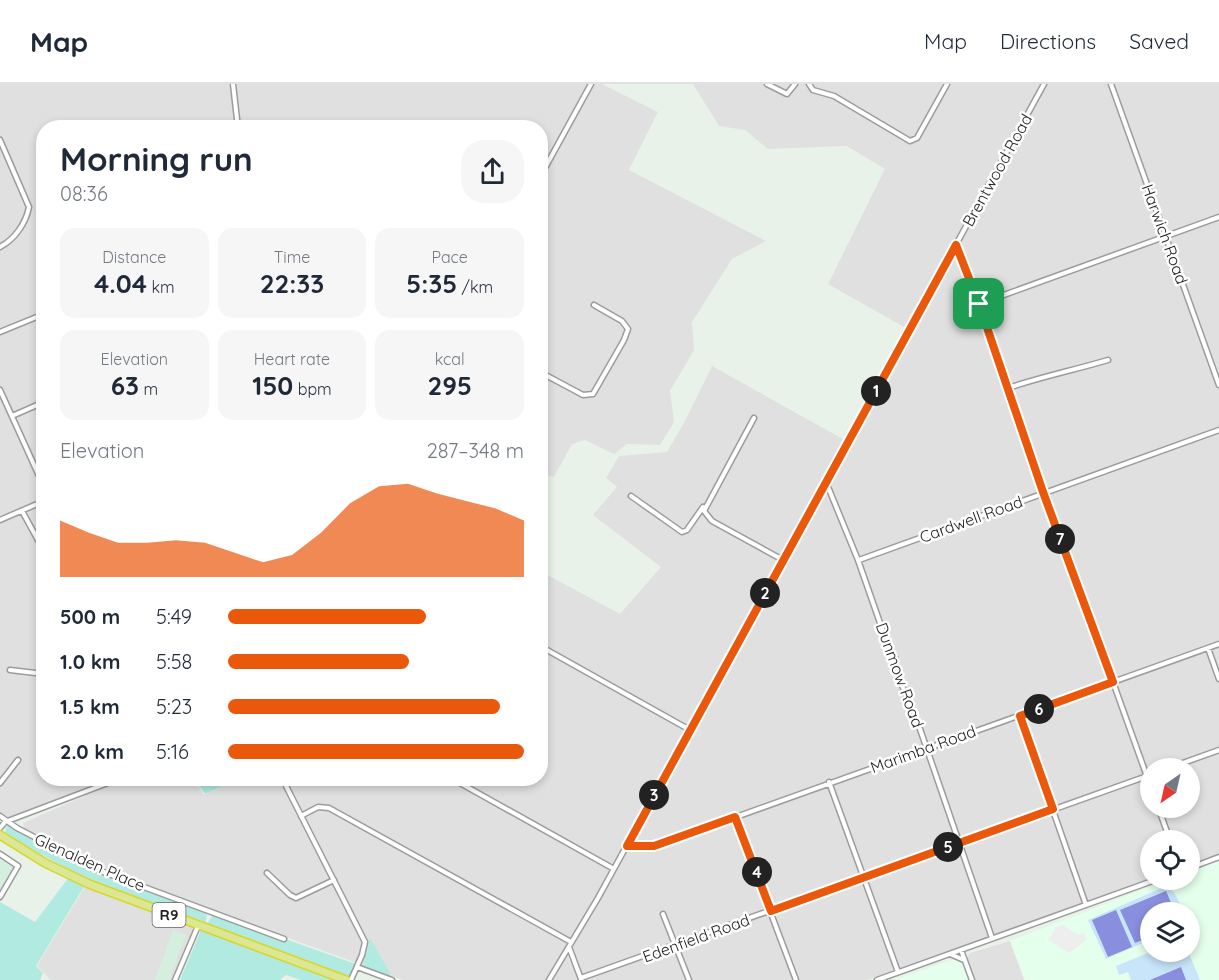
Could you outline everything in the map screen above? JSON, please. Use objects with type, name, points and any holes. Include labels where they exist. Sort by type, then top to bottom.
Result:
[{"type":"highway","name":"R9","points":[[0,835],[63,872],[198,926],[346,980]]},
{"type":"street","points":[[233,84],[237,120]]},
{"type":"street","points":[[548,162],[591,84]]},
{"type":"street","points":[[767,84],[787,94],[795,84]]},
{"type":"street","points":[[809,84],[821,94],[834,96],[910,141],[917,138],[947,84]]},
{"type":"street","name":"Brentwood Road","points":[[549,980],[627,846],[1044,84]]},
{"type":"street","name":"Harwich Road","points":[[1111,84],[1219,385]]},
{"type":"street","points":[[0,140],[29,207],[25,220],[17,232],[0,247]]},
{"type":"street","points":[[979,304],[1219,217]]},
{"type":"street","points":[[956,245],[979,304],[1043,492],[1142,758]]},
{"type":"street","points":[[548,376],[583,395],[593,394],[624,340],[628,328],[622,321],[594,305]]},
{"type":"street","points":[[0,332],[36,317]]},
{"type":"street","points":[[1008,388],[1055,372],[1077,370],[1108,360]]},
{"type":"street","points":[[0,390],[36,470]]},
{"type":"street","points":[[12,417],[36,406]]},
{"type":"street","points":[[631,496],[682,532],[687,530],[705,504],[754,418]]},
{"type":"street","name":"Cardwell Road","points":[[858,560],[1219,429]]},
{"type":"street","name":"Dunmow Road","points":[[825,482],[858,560],[886,640],[895,657],[896,671],[926,749],[992,938]]},
{"type":"street","points":[[705,504],[704,511],[709,519],[783,560]]},
{"type":"street","points":[[0,520],[36,505]]},
{"type":"street","points":[[22,511],[36,536]]},
{"type":"street","name":"Marimba Road","points":[[627,846],[654,846],[1219,644]]},
{"type":"street","points":[[1208,648],[1219,679]]},
{"type":"street","points":[[548,650],[690,730]]},
{"type":"street","points":[[10,670],[36,673]]},
{"type":"street","points":[[1020,716],[1086,905]]},
{"type":"street","points":[[1197,758],[1219,750]]},
{"type":"street","points":[[0,783],[18,760]]},
{"type":"street","name":"Edenfield Road","points":[[581,979],[1140,778]]},
{"type":"street","points":[[829,782],[898,972]]},
{"type":"street","points":[[0,828],[5,822],[97,786]]},
{"type":"street","points":[[286,786],[364,942],[351,980]]},
{"type":"street","points":[[465,786],[614,869]]},
{"type":"street","points":[[301,816],[318,807],[328,808],[570,944],[581,979]]},
{"type":"street","name":"Glenalden Place","points":[[0,816],[5,822],[98,870],[284,939]]},
{"type":"street","points":[[735,817],[796,980]]},
{"type":"street","points":[[0,854],[18,866],[0,897]]},
{"type":"street","points":[[1200,864],[1219,857]]},
{"type":"street","points":[[267,873],[290,896],[296,897],[334,880]]},
{"type":"street","points":[[877,980],[1140,886]]},
{"type":"street","points":[[663,914],[689,980]]},
{"type":"street","points":[[175,980],[198,926]]},
{"type":"street","points":[[961,950],[972,980]]},
{"type":"street","points":[[950,954],[965,961]]},
{"type":"street","points":[[357,967],[392,980]]},
{"type":"shaded area","points":[[0,84],[602,84],[658,112],[629,170],[766,241],[732,259],[692,322],[694,350],[670,391],[674,422],[660,445],[627,444],[614,454],[585,440],[572,444],[554,477],[548,476],[548,120],[36,120],[36,786],[98,786],[6,820],[0,815]]},
{"type":"shaded area","points":[[693,84],[1219,84],[1219,856],[1200,863],[1200,830],[1140,830],[1140,884],[867,980],[585,980],[570,939],[546,980],[403,980],[99,869],[24,829],[23,823],[107,786],[198,786],[204,795],[224,786],[548,786],[548,575],[620,614],[661,567],[593,515],[617,487],[606,478],[619,456],[667,452],[712,366],[850,443],[911,331],[828,284],[885,169],[847,146],[768,149],[745,130],[719,126]]},
{"type":"shaded area","points":[[200,786],[223,786],[205,794]]},
{"type":"shaded area","points":[[7,825],[98,870],[207,912],[206,922],[92,882],[22,844],[5,832]]},
{"type":"shaded area","points":[[0,857],[16,867],[0,894]]},
{"type":"shaded area","points":[[1219,860],[1219,980],[1025,980],[1010,941],[1142,890],[1200,890],[1200,867]]},
{"type":"shaded area","points":[[69,877],[85,885],[36,966],[43,973],[40,980],[0,980],[0,902],[35,922]]},
{"type":"shaded area","points":[[86,885],[196,927],[173,980],[51,980],[37,966]]},
{"type":"shaded area","points":[[1157,890],[1174,892],[1179,902],[1140,902],[1140,944],[1106,959],[1088,920]]},
{"type":"shaded area","points":[[1166,891],[1171,902],[1140,902],[1140,941],[1135,943],[1120,910]]},
{"type":"shaded area","points":[[1116,910],[1132,947],[1108,957],[1092,920]]},
{"type":"shaded area","points":[[214,914],[356,964],[352,976],[348,977],[210,926],[208,922]]},
{"type":"shaded area","points":[[1063,925],[1078,935],[1084,933],[1087,939],[1069,953],[1048,940],[1056,927]]},
{"type":"shaded area","points":[[173,930],[186,935],[169,980],[155,980]]},
{"type":"shaded area","points":[[201,930],[336,980],[301,980],[286,975],[280,980],[180,980]]},
{"type":"shaded area","points":[[370,938],[390,973],[389,976],[363,966]]},
{"type":"shaded area","points":[[1010,941],[1024,980],[975,980],[967,958],[970,953]]},
{"type":"shaded area","points":[[566,953],[579,980],[552,980]]},
{"type":"shaded area","points":[[1140,956],[1140,962],[1193,962],[1200,980],[1131,980],[1128,972],[1119,975],[1116,966]]},
{"type":"shaded area","points":[[955,959],[963,963],[969,980],[895,980]]},
{"type":"shaded area","points":[[1181,967],[1186,980],[1150,980]]},
{"type":"route","points":[[956,245],[979,304],[1043,492],[1113,682],[1020,716],[1053,809],[771,911],[735,817],[654,846],[627,846],[956,245]]}]
